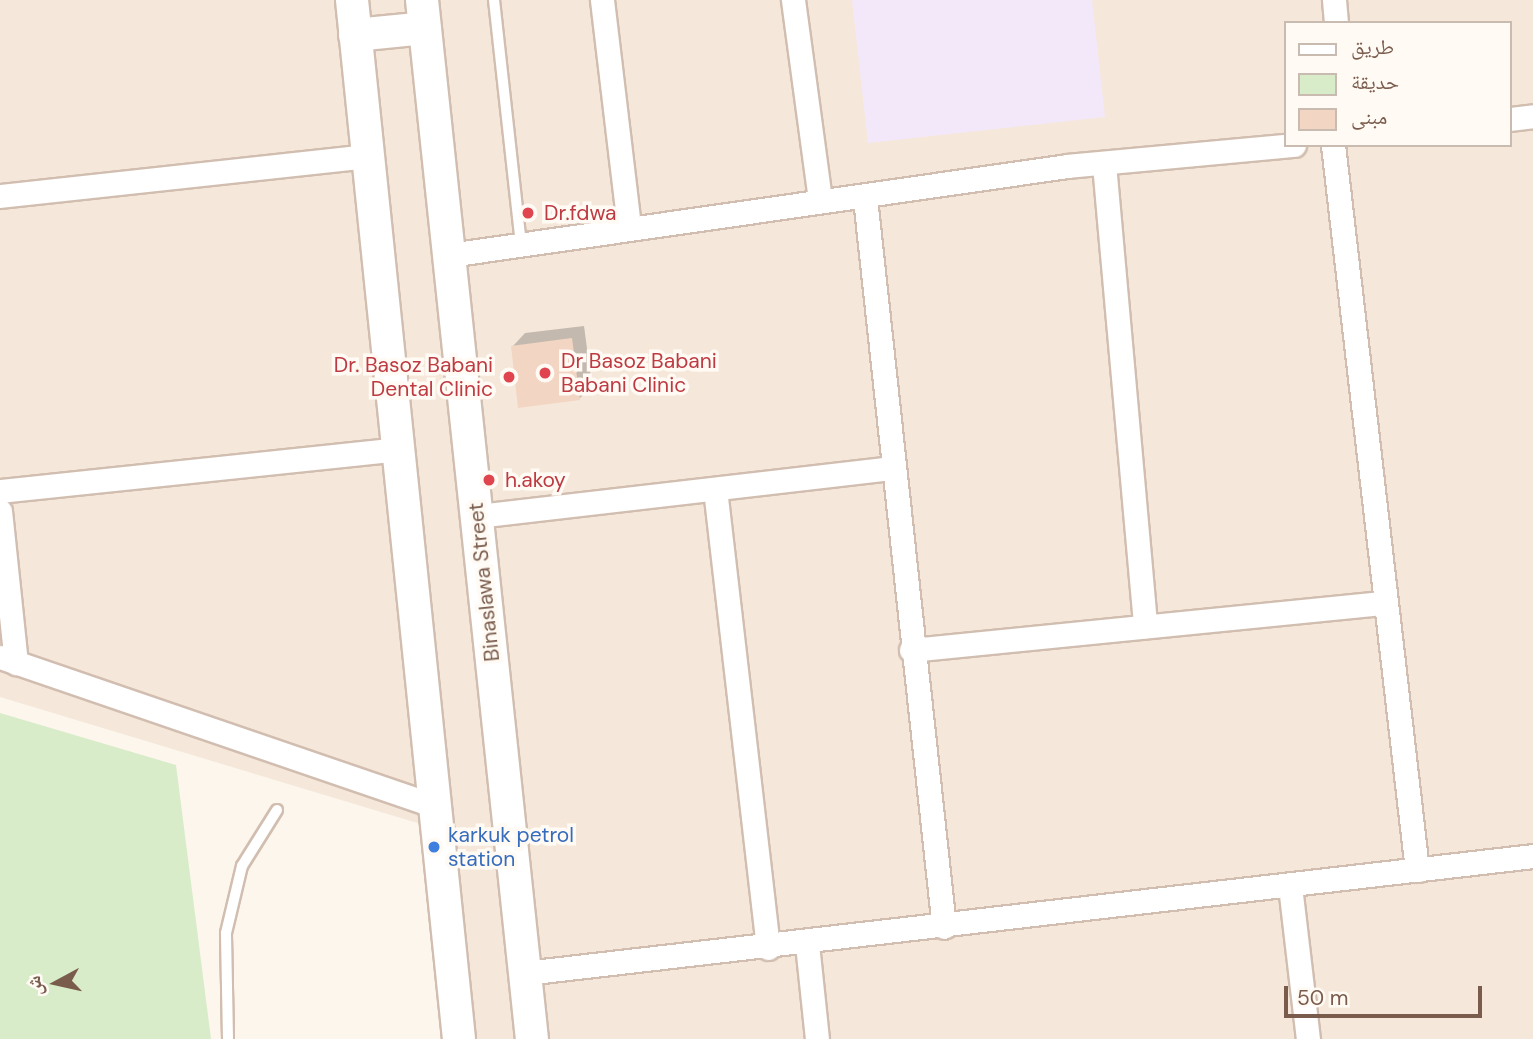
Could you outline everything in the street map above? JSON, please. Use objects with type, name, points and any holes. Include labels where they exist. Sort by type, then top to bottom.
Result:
[{"type":"main road","points":[[352,0],[459,1039]]},
{"type":"main road","points":[[355,35],[424,14]]},
{"type":"main road","name":"Binaslawa Street","points":[[424,14],[532,1039]]},
{"type":"street","points":[[602,0],[629,226]]},
{"type":"street","points":[[793,0],[820,200]]},
{"type":"street","points":[[1334,0],[1336,21]]},
{"type":"street","points":[[1512,119],[1533,116]]},
{"type":"street","points":[[449,255],[629,226],[820,200],[865,198],[1104,164],[1284,146]]},
{"type":"street","points":[[1333,147],[1417,870]]},
{"type":"street","points":[[0,196],[368,156]]},
{"type":"street","points":[[1104,164],[1146,626]]},
{"type":"street","points":[[865,198],[890,468],[944,927]]},
{"type":"street","points":[[0,491],[398,449]]},
{"type":"street","points":[[477,516],[890,468]]},
{"type":"street","points":[[715,489],[768,948]]},
{"type":"street","points":[[0,510],[8,660],[434,806]]},
{"type":"street","points":[[911,650],[1386,603]]},
{"type":"street","points":[[525,973],[807,944],[1533,856]]},
{"type":"street","points":[[1290,886],[1308,1039]]},
{"type":"street","points":[[807,944],[817,1039]]},
{"type":"lane","points":[[494,0],[521,243]]},
{"type":"lane","points":[[228,1039],[226,933],[242,866],[277,810]]},
{"type":"shaded area","points":[[0,0],[1533,0],[1533,1039],[441,1039],[424,825],[0,697]]},
{"type":"shaded area","points":[[852,0],[1092,0],[1105,117],[868,143]]},
{"type":"green space","points":[[0,713],[176,765],[211,1039],[0,1039]]},
{"type":"building","name":"Dr Basoz Babani Babani Clinic","points":[[572,338],[580,400],[518,408],[511,346]]},
{"type":"place","name":"Dr.fdwa","points":[[528,213]]},
{"type":"place","name":"Dr Basoz Babani Babani Clinic","points":[[545,373]]},
{"type":"place","name":"Dr. Basoz Babani Dental Clinic","points":[[509,377]]},
{"type":"place","name":"h.akoy","points":[[489,480]]},
{"type":"place","name":"karkuk petrol station","points":[[434,847]]}]
